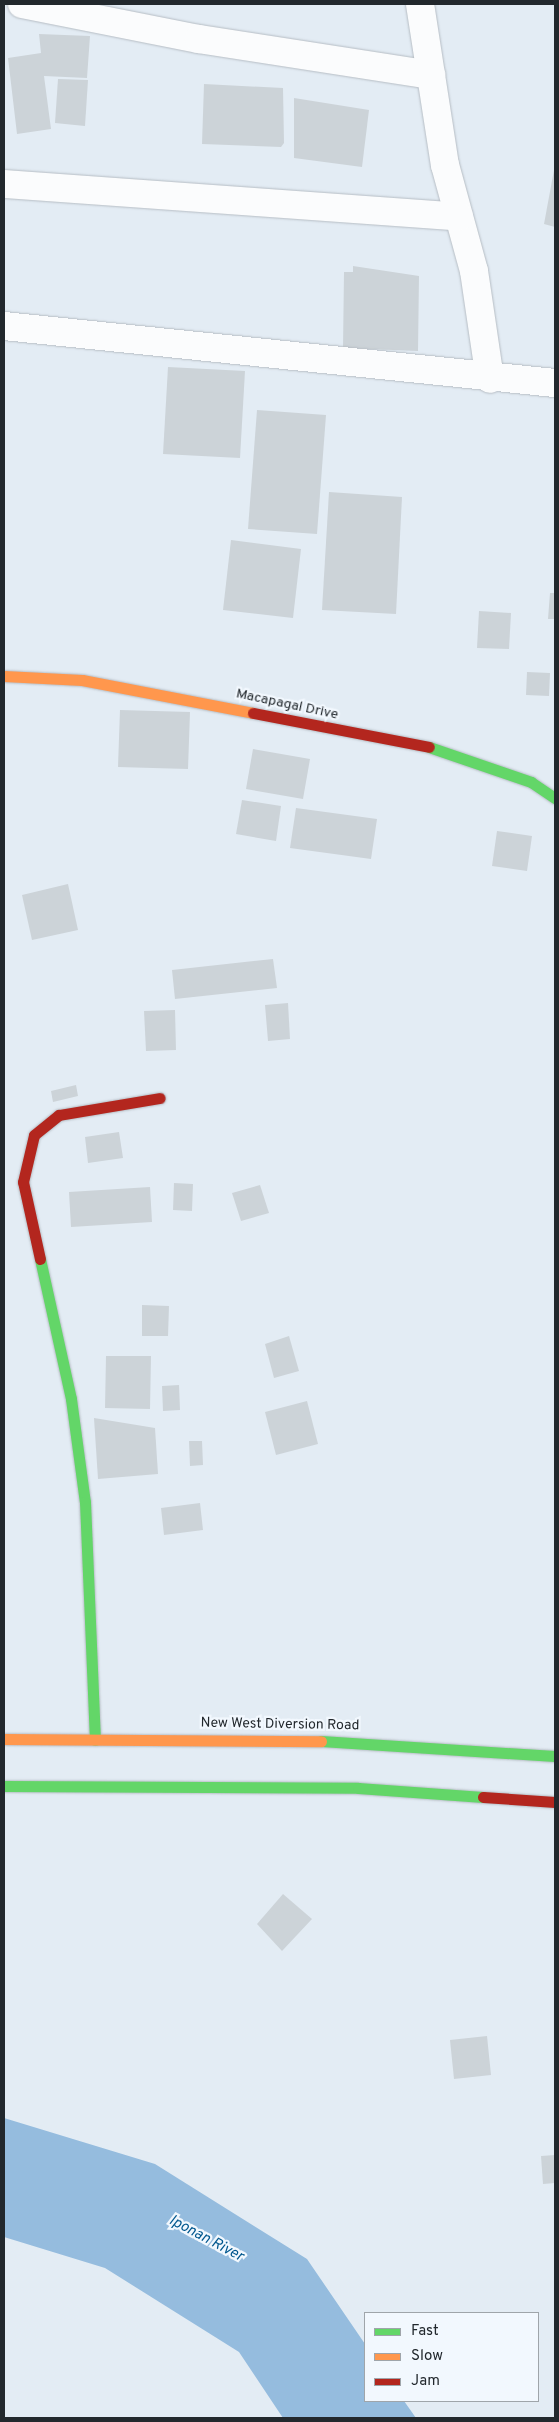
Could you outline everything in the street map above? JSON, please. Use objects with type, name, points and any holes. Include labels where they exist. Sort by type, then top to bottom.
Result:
[{"type":"street","points":[[22,4],[199,39],[431,75]]},
{"type":"street","points":[[420,4],[431,75],[459,217],[474,271],[490,379]]},
{"type":"street","points":[[4,184],[459,217]]},
{"type":"street","points":[[4,326],[490,379],[555,383]]},
{"type":"street","name":"Macapagal Drive","points":[[4,676],[82,680],[451,751],[531,782],[555,798]]},
{"type":"street","points":[[95,1740],[85,1502],[71,1399],[23,1182],[34,1135],[59,1115],[160,1098]]},
{"type":"street","name":"New West Diversion Road","points":[[4,1739],[360,1741],[555,1756]]},
{"type":"street","points":[[4,1786],[358,1788],[555,1802]]},
{"type":"water","name":"Iponan River","points":[[4,2118],[155,2164],[307,2259],[364,2343],[364,2402],[405,2402],[416,2418],[283,2418],[239,2352],[105,2268],[4,2237]]},
{"type":"building","points":[[39,34],[90,36],[87,78],[44,76],[51,129],[17,134],[8,58],[41,53]]},
{"type":"building","points":[[58,79],[88,80],[85,126],[55,123]]},
{"type":"building","points":[[204,84],[283,88],[284,143],[281,147],[202,144]]},
{"type":"building","points":[[294,98],[369,110],[362,167],[294,158]]},
{"type":"building","points":[[555,170],[555,227],[544,224]]},
{"type":"building","points":[[353,266],[419,276],[418,351],[343,348],[344,272],[353,272]]},
{"type":"building","points":[[168,367],[245,371],[240,458],[163,454]]},
{"type":"building","points":[[257,410],[326,415],[317,534],[248,529]]},
{"type":"building","points":[[329,492],[402,497],[396,614],[322,610]]},
{"type":"building","points":[[231,540],[301,549],[293,618],[223,610]]},
{"type":"building","points":[[550,593],[555,593],[555,619],[548,619]]},
{"type":"building","points":[[479,611],[511,613],[509,649],[477,648]]},
{"type":"building","points":[[527,672],[550,673],[549,696],[526,695]]},
{"type":"building","points":[[120,710],[190,712],[188,769],[118,767]]},
{"type":"building","points":[[253,749],[310,759],[303,799],[246,789]]},
{"type":"building","points":[[242,800],[281,806],[276,841],[236,834]]},
{"type":"building","points":[[296,808],[377,819],[371,859],[290,848]]},
{"type":"building","points":[[497,831],[532,836],[527,871],[492,866]]},
{"type":"building","points":[[68,884],[78,930],[32,940],[22,895]]},
{"type":"building","points":[[273,959],[277,988],[175,999],[172,970]]},
{"type":"building","points":[[288,1003],[290,1039],[268,1041],[265,1005]]},
{"type":"building","points":[[175,1010],[176,1050],[146,1051],[144,1011]]},
{"type":"building","points":[[76,1085],[78,1096],[53,1102],[51,1091]]},
{"type":"building","points":[[119,1132],[123,1158],[88,1163],[85,1137]]},
{"type":"building","points":[[174,1183],[193,1184],[192,1211],[173,1210]]},
{"type":"building","points":[[260,1185],[269,1213],[241,1221],[232,1193]]},
{"type":"building","points":[[150,1187],[152,1222],[71,1227],[69,1192]]},
{"type":"building","points":[[142,1305],[169,1306],[168,1336],[142,1336]]},
{"type":"building","points":[[289,1336],[299,1371],[274,1378],[265,1344]]},
{"type":"building","points":[[106,1356],[151,1356],[150,1409],[105,1408]]},
{"type":"building","points":[[179,1385],[180,1410],[163,1411],[162,1386]]},
{"type":"building","points":[[307,1401],[318,1444],[276,1455],[265,1412]]},
{"type":"building","points":[[94,1418],[155,1428],[158,1474],[98,1479]]},
{"type":"building","points":[[189,1441],[202,1441],[203,1465],[190,1466]]},
{"type":"building","points":[[200,1503],[203,1530],[164,1535],[161,1508]]},
{"type":"building","points":[[283,1894],[312,1919],[282,1951],[257,1924]]},
{"type":"building","points":[[487,2036],[491,2075],[454,2079],[450,2040]]},
{"type":"building","points":[[555,2155],[555,2183],[543,2184],[541,2156]]},
{"type":"traffic: fast","points":[[429,747],[531,782],[555,798]]},
{"type":"traffic: fast","points":[[40,1259],[71,1399],[85,1502],[95,1740]]},
{"type":"traffic: fast","points":[[321,1741],[555,1756]]},
{"type":"traffic: fast","points":[[4,1786],[358,1788],[483,1797]]},
{"type":"traffic: slow","points":[[4,676],[82,680],[253,713]]},
{"type":"traffic: slow","points":[[4,1739],[321,1741]]},
{"type":"traffic: jam","points":[[253,713],[429,747]]},
{"type":"traffic: jam","points":[[40,1259],[23,1182],[34,1135],[59,1115],[160,1098]]},
{"type":"traffic: jam","points":[[483,1797],[555,1802]]}]
